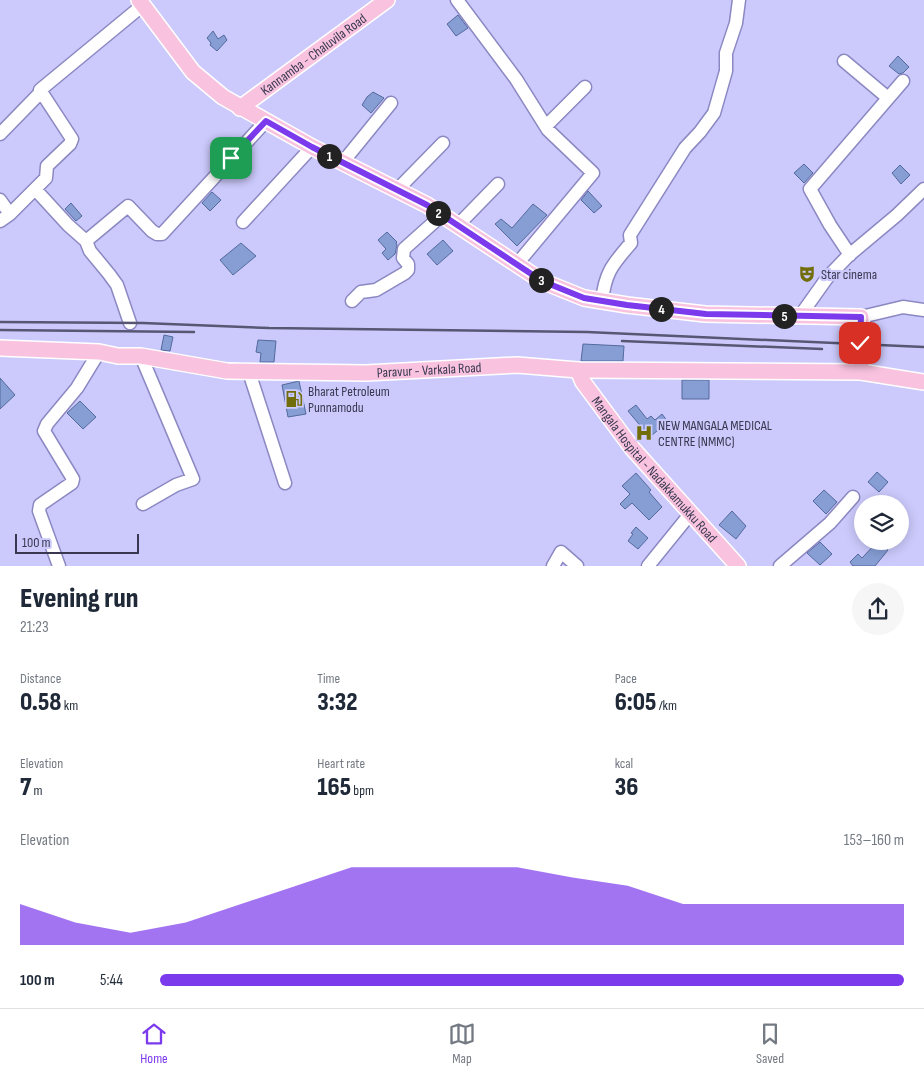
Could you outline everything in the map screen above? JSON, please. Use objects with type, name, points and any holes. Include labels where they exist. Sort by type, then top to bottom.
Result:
[{"type":"main road","name":"Kannamba - Chaluvila Road","points":[[240,108],[388,0]]},
{"type":"main road","points":[[141,3],[193,72],[223,97],[312,147],[427,205],[542,281],[584,298],[706,314],[861,317],[861,372]]},
{"type":"main road","points":[[0,358],[7,349]]},
{"type":"main road","name":"Paravur - Varkala Road","points":[[7,349],[99,352],[118,356],[142,356],[227,371],[249,372],[366,373],[517,366],[578,370],[861,372],[924,382]]},
{"type":"main road","name":"Mangala Hospital - Nadakkamukku Road","points":[[578,370],[583,382],[632,448],[738,566]]},
{"type":"street","points":[[457,0],[516,79],[546,126],[593,173],[516,264]]},
{"type":"street","points":[[602,301],[604,285],[611,266],[630,243],[630,235],[685,148],[714,113],[726,71],[726,52],[736,23],[739,0]]},
{"type":"street","points":[[0,134],[57,74],[141,3]]},
{"type":"street","points":[[844,61],[888,98]]},
{"type":"street","points":[[850,255],[830,225],[810,189],[903,81]]},
{"type":"street","points":[[546,126],[585,87]]},
{"type":"street","points":[[0,200],[5,217],[46,178],[47,166],[70,144],[72,139],[40,93]]},
{"type":"street","points":[[343,162],[391,102]]},
{"type":"street","points":[[86,241],[128,206],[152,231],[162,234],[266,121]]},
{"type":"street","points":[[396,191],[443,143]]},
{"type":"street","points":[[243,222],[312,147]]},
{"type":"street","points":[[458,225],[498,184]]},
{"type":"street","points":[[35,189],[68,225],[86,241],[90,251],[116,285],[130,323]]},
{"type":"street","points":[[800,316],[828,278],[850,255],[922,195]]},
{"type":"street","points":[[352,301],[361,292],[376,290],[405,273],[408,270],[408,264],[403,258],[404,249],[442,215]]},
{"type":"street","points":[[861,317],[904,307],[924,310]]},
{"type":"street","points":[[60,566],[39,511],[40,505],[72,483],[72,479],[44,432],[47,424],[77,388],[99,352]]},
{"type":"street","points":[[142,356],[193,479],[176,485],[143,504]]},
{"type":"street","points":[[249,372],[284,483]]},
{"type":"street","points":[[780,566],[830,523],[852,497]]},
{"type":"street","points":[[648,566],[691,513]]},
{"type":"street","points":[[553,566],[561,552],[577,566]]},
{"type":"building","points":[[458,15],[468,28],[456,36],[447,24]]},
{"type":"building","points":[[213,31],[218,39],[224,35],[227,40],[217,51],[210,45],[211,43],[207,38]]},
{"type":"building","points":[[898,56],[909,67],[899,74],[889,66]]},
{"type":"building","points":[[373,92],[384,98],[371,113],[362,105]]},
{"type":"building","points":[[804,164],[813,173],[804,183],[794,173]]},
{"type":"building","points":[[900,165],[910,175],[901,184],[892,173]]},
{"type":"building","points":[[588,191],[602,206],[594,213],[581,200]]},
{"type":"building","points":[[212,192],[221,200],[210,211],[202,203]]},
{"type":"building","points":[[71,203],[82,216],[76,221],[65,209]]},
{"type":"building","points":[[533,204],[547,215],[517,246],[495,224],[501,219],[512,228]]},
{"type":"building","points":[[387,232],[397,242],[395,254],[388,260],[382,253],[386,249],[378,240]]},
{"type":"building","points":[[443,240],[453,251],[437,265],[427,254]]},
{"type":"building","points":[[241,243],[256,256],[233,275],[220,260]]},
{"type":"building","points":[[164,335],[173,337],[170,351],[161,350]]},
{"type":"building","points":[[258,340],[276,341],[274,362],[260,362],[261,353],[256,352]]},
{"type":"building","points":[[583,344],[624,346],[623,361],[581,361]]},
{"type":"building","points":[[0,378],[15,395],[0,409]]},
{"type":"building","points":[[682,380],[709,380],[709,399],[682,399]]},
{"type":"building","name":"Bharat Petroleum Punnamodu","points":[[299,381],[306,414],[288,417],[282,385]]},
{"type":"building","points":[[80,401],[96,417],[83,429],[67,413]]},
{"type":"building","name":"NEW MANGALA MEDICAL CENTRE (NMMC)","points":[[636,405],[647,419],[651,416],[655,420],[662,414],[668,422],[652,435],[650,433],[648,435],[628,411]]},
{"type":"building","points":[[877,472],[888,482],[879,492],[868,482]]},
{"type":"building","points":[[636,473],[651,490],[649,492],[662,507],[649,520],[632,503],[625,509],[620,504],[630,494],[622,486]]},
{"type":"building","points":[[824,490],[837,502],[826,514],[813,501]]},
{"type":"building","points":[[732,511],[746,526],[736,539],[719,525]]},
{"type":"building","points":[[636,527],[648,538],[638,549],[628,541]]},
{"type":"building","points":[[820,542],[832,554],[820,565],[807,553]]},
{"type":"building","points":[[870,550],[888,550],[875,566],[853,566],[850,562],[858,554],[862,558]]},
{"type":"railway","points":[[0,322],[587,332],[924,347]]},
{"type":"railway","points":[[0,330],[194,332]]},
{"type":"railway","points":[[622,341],[822,349]]},
{"type":"place","name":"Star cinema","points":[[807,274]]},
{"type":"place","name":"Bharat Petroleum Punnamodu","points":[[294,399]]},
{"type":"place","name":"NEW MANGALA MEDICAL CENTRE (NMMC)","points":[[644,433]]},
{"type":"route","points":[[231,158],[266,121],[390,188],[427,205],[542,281],[584,298],[706,314],[861,317],[860,343]]}]
